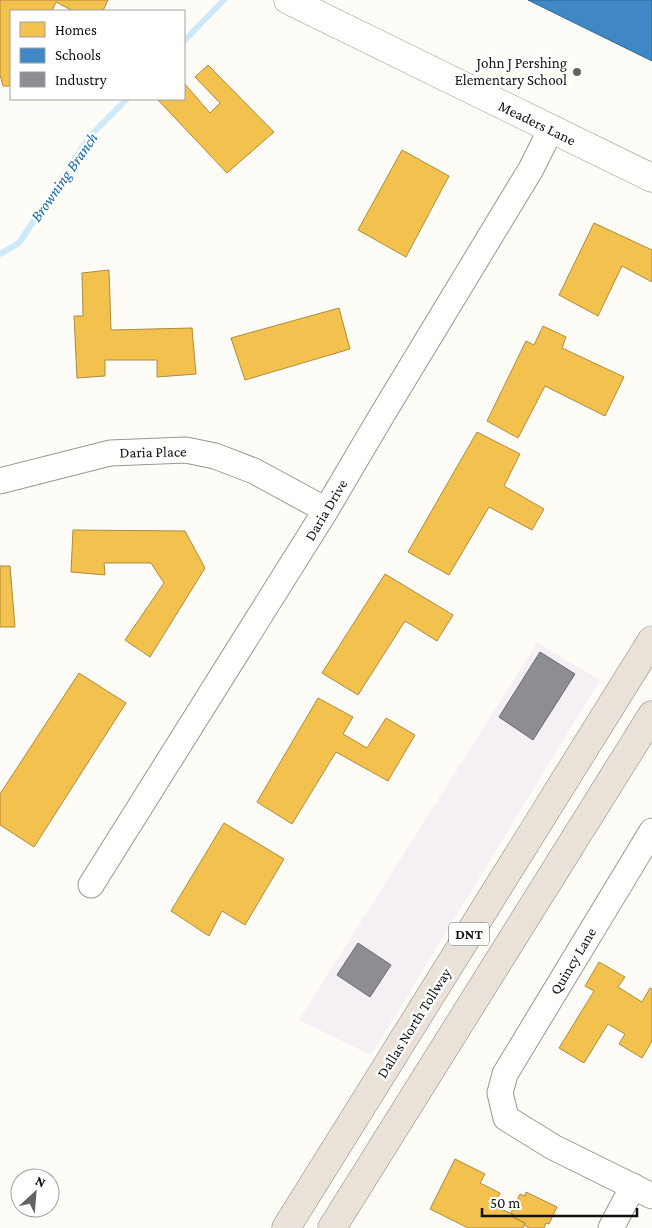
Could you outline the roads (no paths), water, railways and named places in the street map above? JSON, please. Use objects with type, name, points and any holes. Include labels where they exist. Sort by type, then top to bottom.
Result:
[{"type":"highway","name":"Dallas North Tollway","points":[[286,1228],[652,640]]},
{"type":"highway","name":"DNT","points":[[332,1228],[652,715]]},
{"type":"street","name":"Meaders Lane","points":[[288,0],[652,178]]},
{"type":"street","name":"Daria Drive","points":[[91,885],[326,510],[532,169],[551,129]]},
{"type":"street","name":"Daria Place","points":[[0,481],[110,453],[186,450],[215,456],[254,471],[326,510]]},
{"type":"street","name":"Quincy Lane","points":[[642,1191],[553,1148],[506,1118],[500,1093],[505,1074],[652,831]]},
{"type":"street","points":[[610,1228],[642,1191]]},
{"type":"waterway","name":"Browning Branch","points":[[185,40],[224,0]]},
{"type":"waterway","name":"Browning Branch","points":[[0,254],[19,243],[90,136],[126,100]]},
{"type":"place","name":"John J Pershing Elementary School","points":[[577,72]]}]
